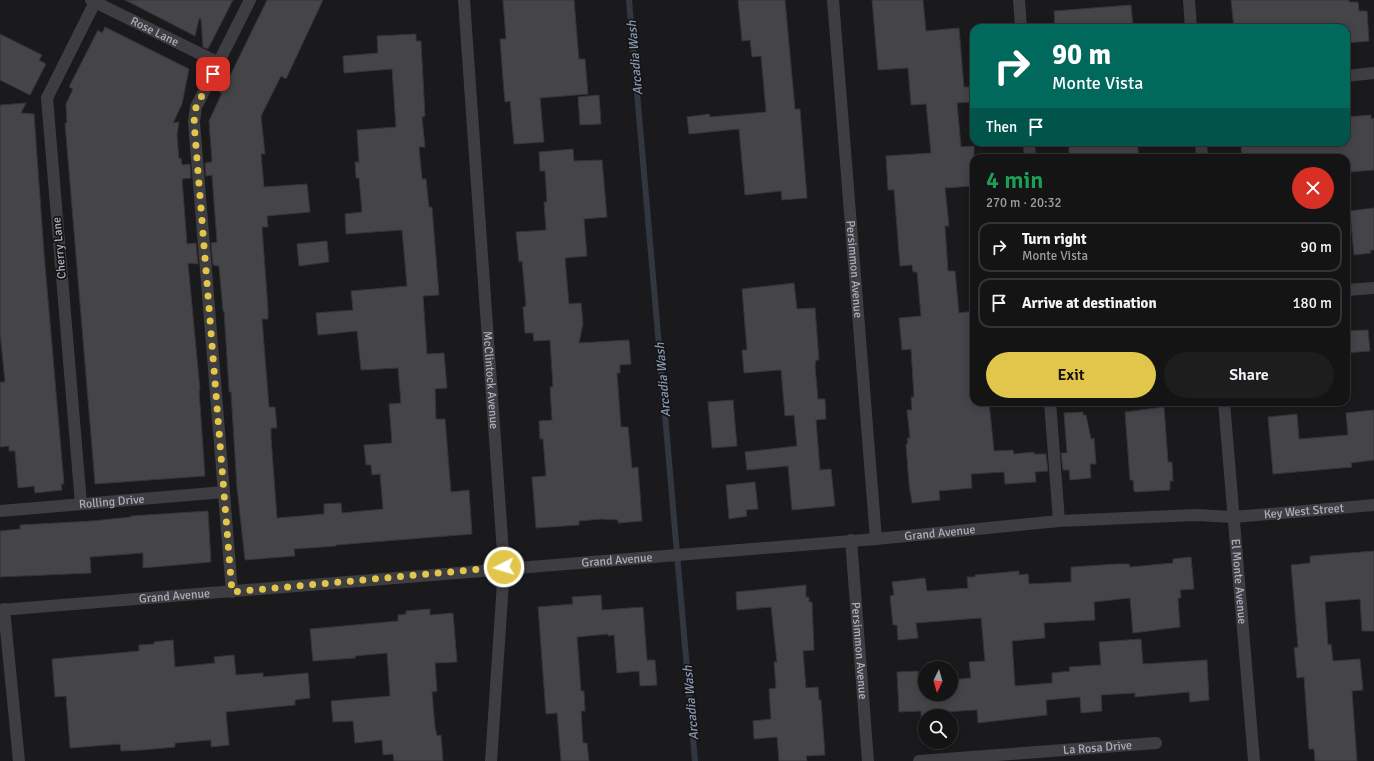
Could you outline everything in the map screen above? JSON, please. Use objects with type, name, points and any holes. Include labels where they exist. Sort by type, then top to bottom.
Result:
[{"type":"street","points":[[232,592],[194,122],[196,107],[250,0]]},
{"type":"street","name":"McClintock Avenue","points":[[464,0],[504,567],[491,761]]},
{"type":"street","name":"Persimmon Avenue","points":[[833,0],[876,538]]},
{"type":"street","points":[[1019,0],[1021,24]]},
{"type":"street","points":[[1189,0],[1191,24]]},
{"type":"street","name":"Rose Lane","points":[[93,1],[219,63]]},
{"type":"street","name":"Cherry Lane","points":[[80,504],[47,98],[93,1]]},
{"type":"street","points":[[1350,76],[1374,73]]},
{"type":"street","points":[[1350,290],[1374,288]]},
{"type":"street","points":[[1050,406],[1059,521]]},
{"type":"street","name":"El Monte Avenue","points":[[1224,406],[1254,761]]},
{"type":"street","name":"Rolling Drive","points":[[0,511],[224,492]]},
{"type":"street","name":"Key West Street","points":[[1234,517],[1374,505]]},
{"type":"street","name":"Grand Avenue","points":[[2,609],[232,592],[504,567],[699,553],[1059,521],[1196,515],[1234,517]]},
{"type":"street","name":"Persimmon Avenue","points":[[851,540],[868,761]]},
{"type":"street","points":[[2,609],[19,761]]},
{"type":"street","name":"La Rosa Drive","points":[[919,761],[1156,743]]},
{"type":"building","points":[[125,0],[233,0],[208,49],[203,47],[201,19],[199,19],[195,36]]},
{"type":"building","points":[[267,0],[323,0],[286,79],[281,76],[261,116],[265,154],[261,154],[264,187],[307,184],[310,212],[267,216],[268,227],[262,227],[268,319],[262,319],[269,407],[275,407],[277,428],[271,428],[271,437],[277,518],[324,514],[324,504],[341,503],[342,513],[383,509],[380,474],[372,475],[371,465],[366,465],[364,445],[392,443],[389,404],[401,403],[398,368],[361,370],[357,331],[318,335],[316,313],[353,310],[351,291],[407,286],[402,230],[346,234],[345,214],[362,212],[359,178],[356,178],[355,162],[359,162],[357,130],[396,127],[392,69],[344,73],[343,56],[378,53],[377,36],[416,34],[416,41],[421,41],[425,116],[422,117],[425,147],[419,147],[422,179],[426,179],[429,207],[432,207],[439,295],[423,296],[427,354],[444,353],[447,388],[435,389],[436,419],[445,419],[451,492],[469,490],[472,534],[294,549],[295,556],[245,560],[237,488],[224,311],[219,266],[213,265],[211,243],[217,242],[212,175],[206,176],[205,163],[212,162],[209,121],[222,93],[219,92],[227,77],[229,78]]},
{"type":"building","points":[[503,0],[574,0],[579,59],[585,59],[588,94],[540,98],[544,142],[514,144],[510,101],[505,102],[503,79],[500,39],[506,39]]},
{"type":"building","points":[[738,0],[785,0],[795,109],[800,109],[807,198],[782,200],[781,191],[745,195],[739,129],[689,134],[687,117],[709,114],[710,117],[766,112],[761,56],[752,57],[750,40],[742,41]]},
{"type":"building","points":[[872,0],[923,0],[926,31],[959,28],[964,87],[969,87],[970,102],[957,103],[961,147],[974,146],[974,154],[970,154],[970,186],[945,188],[949,226],[945,226],[948,271],[955,271],[959,313],[970,312],[970,406],[989,406],[994,451],[1013,450],[1014,454],[1034,452],[1034,454],[1046,454],[1048,471],[1035,472],[1036,482],[1005,484],[1004,472],[971,474],[972,488],[939,491],[940,500],[912,503],[906,444],[908,444],[907,438],[910,438],[907,410],[912,410],[911,397],[914,397],[911,349],[902,350],[899,318],[921,316],[917,272],[913,272],[912,265],[900,266],[894,190],[888,190],[886,156],[931,153],[926,104],[911,105],[908,68],[878,70]]},
{"type":"building","points":[[1231,0],[1349,0],[1349,2],[1358,2],[1359,11],[1367,11],[1369,41],[1350,43],[1350,24],[1234,24]]},
{"type":"building","points":[[1131,5],[1133,24],[1055,24],[1054,11]]},
{"type":"building","points":[[105,27],[189,69],[182,104],[173,123],[179,122],[177,135],[179,159],[181,158],[182,165],[190,164],[191,178],[182,179],[187,244],[196,243],[198,264],[188,263],[200,390],[205,476],[95,484],[65,123],[67,123],[66,104],[73,89],[69,87],[98,30],[102,33]]},
{"type":"building","points":[[0,34],[42,55],[39,60],[46,64],[30,95],[0,80]]},
{"type":"building","points":[[599,95],[601,124],[580,125],[578,97]]},
{"type":"building","points":[[26,103],[21,113],[34,114],[44,253],[64,484],[61,484],[62,490],[35,493],[34,486],[18,488],[15,451],[9,451],[9,446],[0,447],[0,382],[5,382],[0,333],[0,105]]},
{"type":"building","points":[[1371,115],[1371,119],[1374,118],[1374,170],[1350,172],[1350,154],[1242,154],[1241,146],[1350,146],[1350,117]]},
{"type":"building","points":[[1069,146],[1138,146],[1138,154],[1069,154]]},
{"type":"building","points":[[573,149],[574,161],[602,160],[607,217],[584,219],[587,256],[565,258],[569,304],[581,303],[583,324],[579,343],[629,340],[631,364],[620,365],[620,373],[617,373],[621,427],[628,427],[632,468],[638,467],[642,521],[618,523],[618,520],[602,519],[579,521],[579,525],[536,528],[532,477],[546,476],[543,439],[540,439],[539,421],[552,420],[550,387],[553,387],[550,340],[534,341],[533,333],[525,333],[523,307],[526,306],[522,261],[519,262],[516,232],[546,230],[544,202],[547,202],[545,171],[540,171],[539,152]]},
{"type":"building","points":[[1374,208],[1374,250],[1370,250],[1371,253],[1354,255],[1350,211]]},
{"type":"building","points":[[327,241],[329,262],[299,266],[297,244]]},
{"type":"building","points":[[794,283],[797,309],[815,308],[819,360],[816,360],[815,366],[818,399],[825,399],[826,419],[816,420],[820,470],[831,469],[835,506],[792,510],[788,466],[747,470],[745,452],[797,446],[794,415],[785,416],[781,370],[744,373],[742,350],[747,350],[742,289]]},
{"type":"building","points":[[1368,330],[1370,351],[1350,353],[1350,331]]},
{"type":"building","points":[[733,400],[737,446],[712,448],[708,402]]},
{"type":"building","points":[[1164,407],[1168,462],[1172,462],[1173,481],[1170,481],[1170,490],[1136,492],[1134,491],[1133,480],[1130,480],[1125,412]]},
{"type":"building","points":[[1374,410],[1374,460],[1351,463],[1352,467],[1273,474],[1268,417],[1297,414],[1299,439],[1348,435],[1346,413]]},
{"type":"building","points":[[1083,412],[1083,415],[1086,415],[1091,439],[1094,438],[1096,464],[1090,464],[1091,478],[1070,480],[1069,470],[1063,470],[1061,453],[1067,453],[1064,413]]},
{"type":"building","points":[[755,482],[758,509],[746,510],[747,516],[729,519],[726,485]]},
{"type":"building","points":[[208,511],[211,562],[143,568],[143,553],[90,557],[91,573],[0,577],[0,531],[20,529],[20,525],[92,521],[131,516]]},
{"type":"building","points":[[1374,551],[1374,631],[1362,631],[1360,599],[1325,602],[1328,645],[1331,644],[1333,661],[1360,659],[1363,690],[1352,691],[1357,761],[1315,761],[1314,749],[1309,749],[1304,677],[1297,678],[1294,648],[1298,647],[1291,565],[1310,563],[1310,556]]},
{"type":"building","points":[[1191,557],[1194,589],[1180,590],[1181,598],[1178,598],[1180,627],[1133,633],[1130,598],[1094,602],[1095,620],[1044,623],[1045,638],[1012,641],[1015,686],[1052,683],[1052,673],[1070,671],[1069,667],[1101,665],[1099,642],[1141,639],[1143,664],[1207,660],[1209,700],[1190,702],[1189,692],[1135,697],[1135,693],[1101,695],[1102,711],[1081,713],[1080,697],[1046,700],[1047,715],[978,723],[977,710],[958,711],[958,709],[918,709],[918,711],[899,712],[897,672],[918,671],[918,701],[958,701],[958,679],[971,678],[969,662],[985,661],[981,618],[916,623],[918,638],[898,640],[897,625],[893,625],[890,596],[894,595],[892,582],[925,578],[927,591],[968,588],[967,577],[1019,571],[1019,575],[1028,574],[1029,584],[1071,582],[1071,567],[1129,564],[1130,567],[1173,563],[1173,559]]},
{"type":"building","points":[[806,585],[806,597],[809,597],[809,602],[812,602],[814,650],[803,651],[806,688],[818,687],[819,700],[821,700],[825,755],[806,756],[807,761],[779,761],[777,737],[754,739],[753,721],[771,719],[769,689],[776,688],[774,662],[777,662],[771,607],[737,610],[736,592]]},
{"type":"building","points":[[601,595],[602,610],[643,607],[647,660],[655,660],[657,685],[640,686],[639,671],[617,673],[614,635],[608,636],[608,634],[577,637],[581,691],[584,691],[585,711],[581,711],[583,743],[587,743],[589,761],[561,761],[557,713],[546,714],[538,607],[573,604],[572,597]]},
{"type":"building","points":[[430,609],[430,615],[453,613],[457,662],[435,663],[437,691],[432,692],[435,727],[437,736],[441,735],[443,761],[394,761],[393,754],[383,755],[382,740],[355,743],[353,721],[333,722],[331,701],[390,696],[387,653],[355,656],[356,658],[313,661],[310,629],[398,621],[398,615],[406,614],[406,611]]},
{"type":"building","points":[[173,640],[175,667],[215,663],[214,657],[234,655],[236,675],[263,673],[263,677],[308,673],[310,698],[295,700],[295,705],[226,712],[229,745],[211,747],[211,740],[175,743],[175,747],[142,750],[121,751],[120,744],[70,748],[66,696],[55,697],[52,659],[139,651],[139,645]]},
{"type":"waterway","name":"Arcadia Wash","points":[[629,0],[695,761]]},
{"type":"route","points":[[213,74],[196,107],[194,122],[232,592],[504,567]]}]
